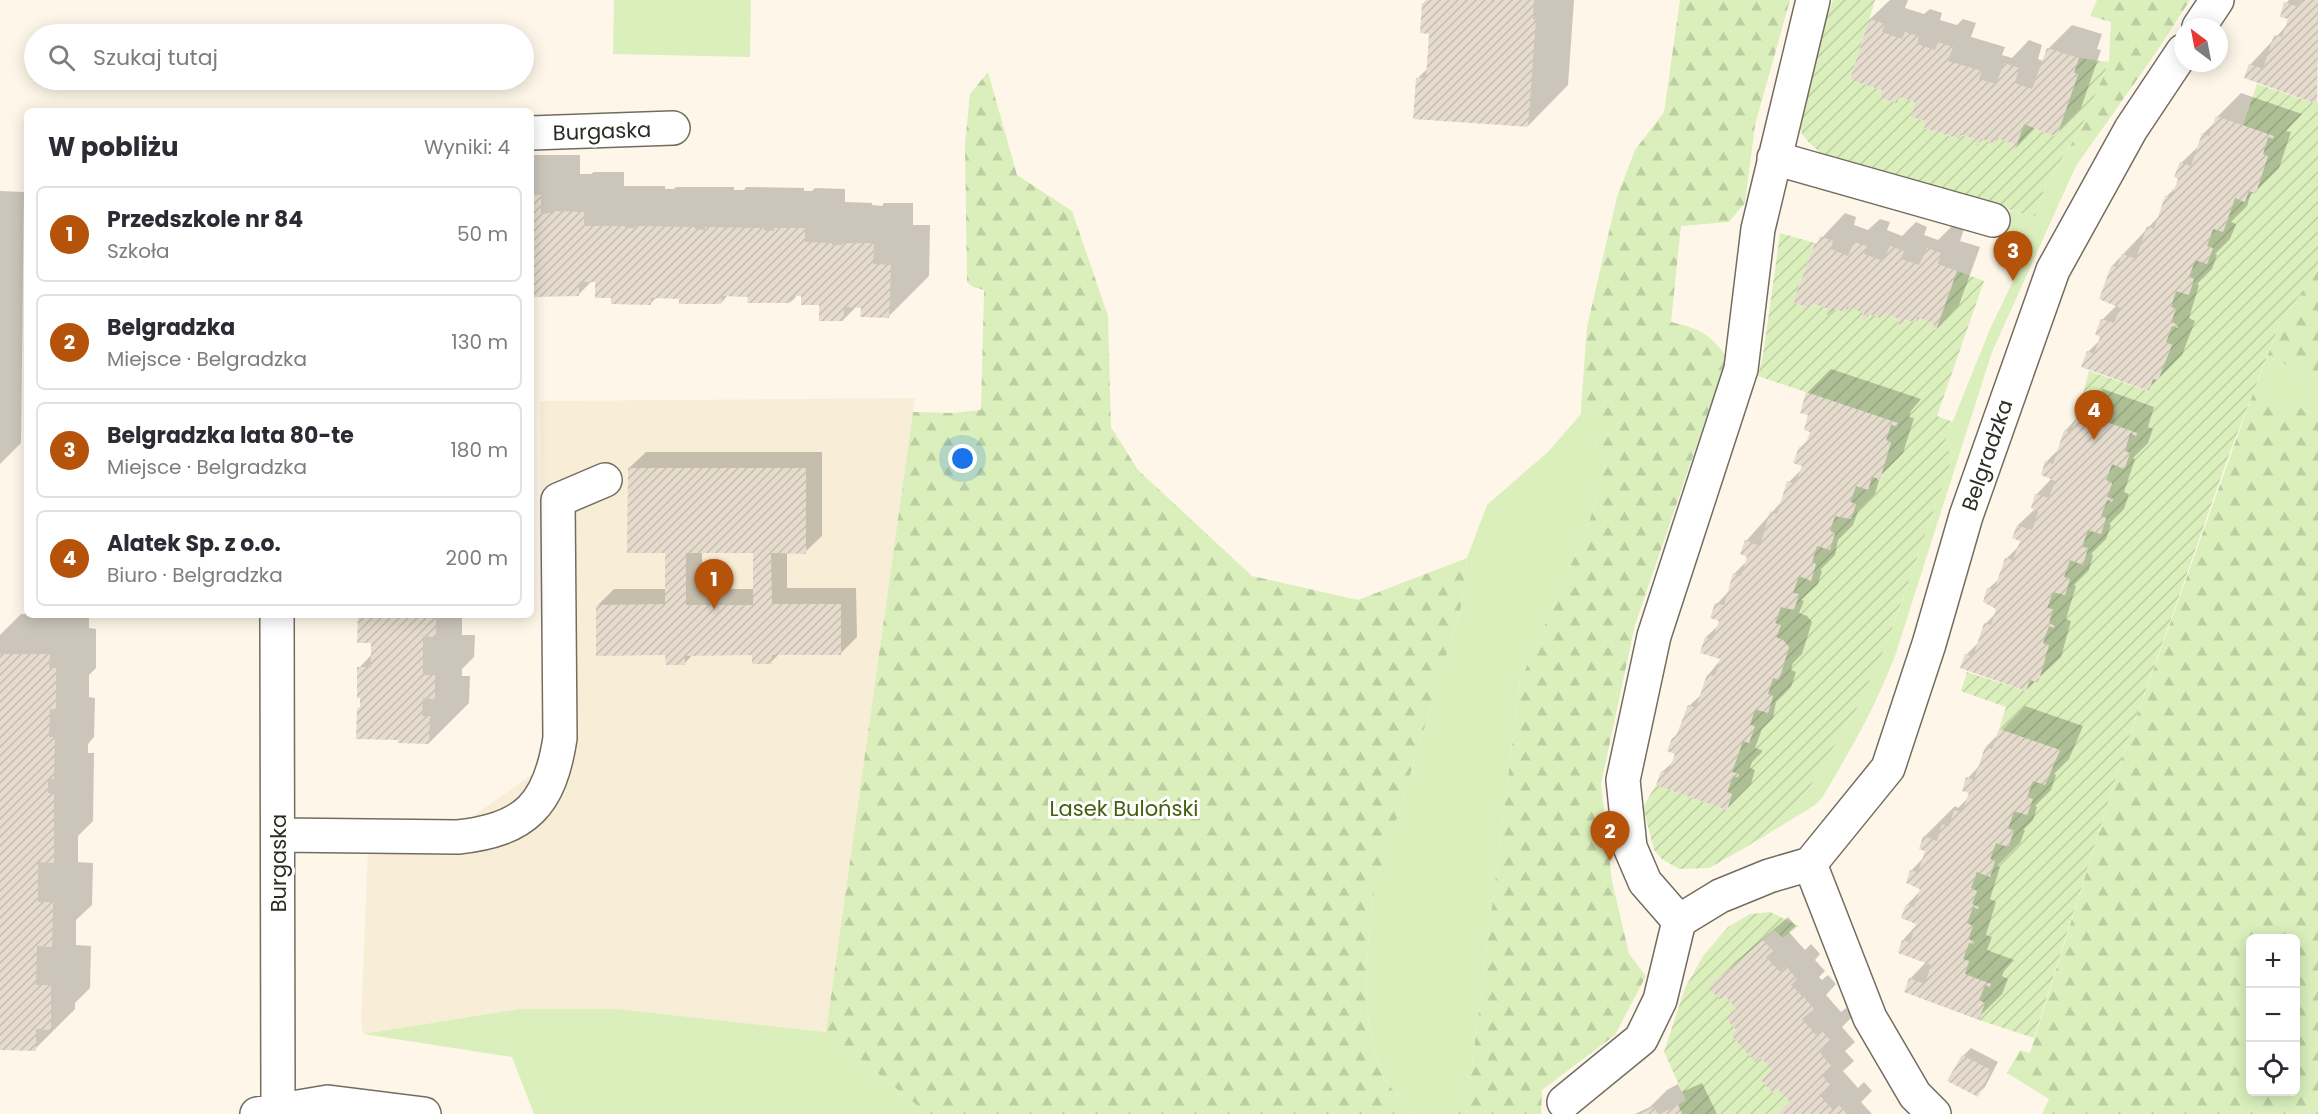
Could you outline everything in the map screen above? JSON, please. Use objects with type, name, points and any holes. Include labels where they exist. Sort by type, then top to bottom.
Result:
[{"type":"street","points":[[1679,921],[1645,882],[1630,847],[1623,780],[1654,636],[1741,369],[1758,229],[1813,0]]},
{"type":"street","points":[[2205,18],[2217,0]]},
{"type":"street","name":"Belgradzka","points":[[1810,864],[1888,768],[1929,644],[1966,516],[2053,270],[2131,129],[2174,64]]},
{"type":"street","name":"Burgaska","points":[[534,133],[673,128]]},
{"type":"street","points":[[1774,158],[1993,220]]},
{"type":"street","points":[[278,835],[458,837],[486,834],[527,815],[544,795],[556,768],[560,738],[558,500],[605,480]]},
{"type":"street","name":"Burgaska","points":[[268,1112],[278,835],[277,618]]},
{"type":"street","points":[[1564,1102],[1641,1040],[1660,1000],[1679,921],[1720,896],[1769,876],[1810,864],[1870,1018],[1916,1095],[1934,1114]]},
{"type":"street","points":[[268,1112],[328,1102],[424,1114]]},
{"type":"shaded area","points":[[915,398],[826,1032],[617,1009],[519,1009],[363,1034],[361,1023],[369,820],[466,821],[541,768],[544,751],[540,401]]},
{"type":"green space","points":[[614,0],[751,0],[750,57],[613,54]]},
{"type":"green space","points":[[1680,0],[1790,0],[1755,125],[1745,203],[1729,222],[1681,226],[1671,322],[1703,333],[1715,342],[1727,357],[1635,625],[1601,784],[1612,881],[1629,954],[1646,976],[1615,1035],[1542,1090],[1541,1114],[1457,1114],[1469,1091],[1520,682],[1589,523],[1607,459],[1595,444],[1601,418],[1581,407],[1587,327],[1617,197],[1635,150],[1664,112]]},
{"type":"green space","points":[[1833,0],[1875,0],[1850,80],[1882,90],[1880,97],[1882,98],[1897,102],[1899,97],[1915,102],[1913,117],[1926,121],[1924,128],[1958,139],[1960,134],[1977,140],[1978,146],[1981,139],[1995,144],[1997,138],[2014,144],[2012,149],[2015,150],[2024,124],[2054,136],[2058,133],[2078,75],[2074,73],[2079,58],[2109,62],[2082,126],[2045,186],[2035,217],[1821,154],[1806,139],[1800,129],[1801,103]]},
{"type":"green space","points":[[2097,0],[2190,0],[2178,18],[2174,18],[2174,25],[2155,54],[2076,166],[2062,159],[2082,126],[2109,62],[2111,22],[2090,16]]},
{"type":"green space","name":"Lasek Buloński","points":[[988,72],[1017,175],[1072,211],[1108,316],[1111,427],[1138,470],[1252,576],[1358,600],[1467,558],[1465,587],[1460,611],[1373,896],[1367,962],[1367,1006],[1370,1028],[1382,1075],[1413,1114],[928,1114],[826,1032],[913,412],[952,413],[981,410],[984,290],[973,287],[967,282],[965,144],[970,94]]},
{"type":"green space","points":[[2257,84],[2317,104],[2318,102],[2318,268],[2279,325],[2226,463],[2125,749],[2034,1038],[1979,1020],[1979,1000],[1985,985],[1990,987],[1991,984],[1965,974],[1969,962],[1963,959],[1969,943],[1974,944],[1975,942],[1968,939],[1973,926],[1967,923],[1973,907],[1978,909],[1979,907],[1972,904],[1977,891],[1971,888],[1977,872],[1990,876],[1995,861],[1990,859],[1996,843],[2009,846],[2014,831],[2008,829],[2014,811],[2027,815],[2033,799],[2027,797],[2033,781],[2045,785],[2060,750],[1999,729],[2006,707],[1961,691],[1967,672],[2026,691],[2030,680],[2038,682],[2045,661],[2043,643],[2049,626],[2054,628],[2055,626],[2049,623],[2053,610],[2047,608],[2053,592],[2065,595],[2070,579],[2064,577],[2070,560],[2083,564],[2088,549],[2082,547],[2088,530],[2101,534],[2106,518],[2101,516],[2107,500],[2112,501],[2113,499],[2107,497],[2112,483],[2106,480],[2112,464],[2125,469],[2130,453],[2125,451],[2130,433],[2136,436],[2137,433],[2078,412],[2089,371],[2148,391],[2153,379],[2158,380],[2172,345],[2166,342],[2172,326],[2177,327],[2178,325],[2171,322],[2176,309],[2171,307],[2176,291],[2189,295],[2194,279],[2189,277],[2195,260],[2207,264],[2213,248],[2207,246],[2213,229],[2224,231],[2235,198],[2244,202],[2249,191],[2256,193],[2268,137],[2273,139],[2274,137],[2243,125]]},
{"type":"green space","points":[[2062,159],[2076,166],[1992,352],[1895,656],[1879,694],[1822,798],[1815,805],[1748,846],[1793,810],[1806,793],[1858,706],[1891,632],[1954,453],[1942,448],[1990,329],[2013,281],[2023,252],[1998,244],[2011,210],[2035,217],[2045,186]]},
{"type":"green space","points":[[1780,233],[1815,243],[1793,302],[1809,308],[1812,303],[1828,309],[1829,315],[1832,308],[1845,313],[1847,307],[1864,313],[1862,319],[1865,320],[1868,314],[1883,313],[1899,319],[1897,324],[1900,325],[1903,319],[1916,323],[1918,317],[1934,324],[1933,329],[1936,330],[1957,271],[1984,281],[1937,416],[1953,422],[1942,448],[1954,453],[1888,640],[1858,706],[1806,793],[1793,810],[1748,846],[1709,868],[1679,869],[1662,859],[1654,850],[1643,807],[1656,785],[1727,810],[1732,794],[1727,792],[1733,776],[1738,777],[1739,774],[1732,772],[1743,741],[1749,743],[1755,727],[1750,725],[1755,709],[1768,713],[1773,696],[1768,694],[1773,678],[1779,679],[1789,647],[1783,640],[1776,637],[1781,625],[1775,623],[1781,607],[1794,610],[1799,595],[1793,593],[1799,576],[1811,580],[1816,564],[1812,562],[1817,546],[1830,550],[1835,533],[1830,531],[1835,516],[1851,519],[1856,504],[1850,502],[1856,486],[1868,490],[1872,477],[1880,479],[1891,443],[1886,440],[1891,424],[1897,427],[1898,423],[1758,376],[1763,356]]},
{"type":"green space","points":[[2318,268],[2318,377],[2267,357],[2279,325]]},
{"type":"green space","points":[[2267,357],[2318,377],[2318,415],[2254,390]]},
{"type":"green space","points":[[2254,390],[2318,415],[2318,1114],[2042,1114],[2049,1099],[2007,1073],[2020,1050],[2030,1053],[2125,749]]},
{"type":"green space","points":[[1581,407],[1602,418],[1595,444],[1607,459],[1589,523],[1520,682],[1469,1091],[1457,1114],[1413,1114],[1382,1075],[1370,1028],[1367,1006],[1367,962],[1373,896],[1460,611],[1465,587],[1467,558],[1487,505],[1548,452],[1581,414]]},
{"type":"green space","points":[[1770,912],[1799,926],[1783,938],[1774,930],[1709,987],[1725,996],[1736,1009],[1726,1018],[1736,1030],[1731,1035],[1755,1061],[1760,1057],[1772,1070],[1761,1080],[1773,1093],[1778,1089],[1790,1102],[1777,1114],[1682,1114],[1678,1105],[1686,1100],[1664,1052],[1685,988],[1703,956],[1728,927],[1750,914]]},
{"type":"green space","points":[[519,1009],[617,1009],[826,1032],[928,1114],[534,1114],[512,1057],[363,1034]]},
{"type":"building","points":[[1426,0],[1534,0],[1533,19],[1536,20],[1528,127],[1413,119],[1416,78],[1426,78],[1429,34],[1420,33],[1422,3],[1426,3]]},
{"type":"building","points":[[2302,0],[2318,0],[2317,104],[2244,78],[2249,64],[2263,69],[2274,35],[2282,37],[2288,19],[2280,17],[2284,2],[2299,7]]},
{"type":"building","points":[[1869,19],[1885,24],[1882,32],[1902,39],[1905,32],[1919,36],[1917,44],[1935,50],[1938,42],[1953,47],[1948,61],[1982,71],[1979,79],[1996,84],[2004,63],[2019,68],[2015,83],[2032,89],[2047,48],[2079,58],[2074,73],[2078,74],[2058,133],[2054,136],[2024,124],[2015,150],[2012,149],[2014,144],[1997,138],[1995,144],[1981,139],[1978,146],[1975,145],[1977,140],[1960,134],[1959,139],[1924,128],[1926,121],[1912,117],[1915,102],[1899,97],[1897,103],[1882,98],[1880,97],[1882,90],[1850,80]]},
{"type":"building","points":[[2216,116],[2274,136],[2273,139],[2268,137],[2263,154],[2268,156],[2256,193],[2249,191],[2245,202],[2235,198],[2223,232],[2213,229],[2207,246],[2213,248],[2207,264],[2195,260],[2189,277],[2194,279],[2189,295],[2176,291],[2171,307],[2176,309],[2171,322],[2178,325],[2178,328],[2172,326],[2166,342],[2172,345],[2158,380],[2153,379],[2149,391],[2081,367],[2087,351],[2094,354],[2100,337],[2095,334],[2101,319],[2114,323],[2120,308],[2099,299],[2111,266],[2117,267],[2122,254],[2136,259],[2147,226],[2154,229],[2165,196],[2171,198],[2178,179],[2174,177],[2180,162],[2191,166],[2202,133],[2209,136]]},
{"type":"building","points":[[534,195],[541,195],[541,214],[552,213],[552,211],[584,212],[584,226],[695,227],[695,229],[705,230],[705,227],[764,228],[764,230],[774,231],[774,228],[805,228],[805,242],[832,243],[832,245],[874,243],[873,264],[891,265],[889,318],[860,317],[861,308],[844,307],[844,321],[819,321],[819,305],[801,305],[801,296],[791,296],[791,303],[747,303],[748,297],[722,296],[721,304],[679,304],[679,299],[651,298],[651,305],[611,304],[611,298],[595,298],[595,282],[579,282],[579,296],[534,297]]},
{"type":"building","points":[[1820,236],[1833,241],[1831,249],[1848,256],[1854,242],[1867,246],[1864,254],[1883,261],[1890,246],[1904,251],[1901,259],[1919,265],[1927,248],[1941,253],[1938,264],[1957,271],[1936,330],[1933,329],[1934,324],[1918,317],[1916,323],[1903,319],[1901,325],[1897,324],[1899,319],[1883,313],[1881,318],[1868,314],[1865,320],[1862,319],[1864,313],[1847,307],[1846,313],[1832,308],[1829,315],[1826,314],[1828,309],[1812,303],[1809,308],[1793,302],[1815,243],[1817,244]]},
{"type":"building","points":[[1806,392],[1898,423],[1897,427],[1891,424],[1886,440],[1891,442],[1880,479],[1872,477],[1868,490],[1856,486],[1850,502],[1856,504],[1851,519],[1835,516],[1830,531],[1835,533],[1830,550],[1817,546],[1812,562],[1816,564],[1811,581],[1799,576],[1793,593],[1799,594],[1794,610],[1781,607],[1775,623],[1781,625],[1776,637],[1783,640],[1789,647],[1779,680],[1773,678],[1768,694],[1773,696],[1768,713],[1755,709],[1750,725],[1755,726],[1749,743],[1743,741],[1732,772],[1739,774],[1738,777],[1733,776],[1727,792],[1732,794],[1727,810],[1656,785],[1661,771],[1668,773],[1675,754],[1667,751],[1672,738],[1675,739],[1688,705],[1696,708],[1707,674],[1715,676],[1720,659],[1700,653],[1705,637],[1712,640],[1719,621],[1710,618],[1715,603],[1724,605],[1733,573],[1741,576],[1747,557],[1740,554],[1745,540],[1760,546],[1770,511],[1777,514],[1787,481],[1795,484],[1802,466],[1793,463],[1799,447],[1804,449],[1810,432],[1804,430],[1808,415],[1800,413]]},
{"type":"building","points":[[2078,412],[2137,433],[2136,436],[2130,433],[2125,451],[2130,453],[2124,469],[2112,464],[2106,480],[2112,483],[2107,497],[2113,499],[2112,502],[2107,500],[2101,516],[2106,518],[2101,534],[2088,530],[2082,547],[2088,548],[2083,565],[2070,560],[2064,577],[2070,579],[2065,595],[2053,592],[2047,608],[2053,609],[2049,623],[2055,626],[2054,628],[2049,626],[2043,643],[2049,645],[2038,683],[2030,680],[2026,691],[1960,668],[1965,654],[1973,657],[1984,623],[1991,625],[1996,609],[1983,602],[1987,588],[1994,590],[2005,558],[2013,560],[2020,541],[2012,538],[2017,525],[2032,530],[2038,512],[2031,508],[2035,494],[2049,498],[2055,481],[2041,475],[2045,461],[2053,464],[2064,430],[2071,433]]},
{"type":"building","points":[[628,468],[806,468],[806,554],[771,553],[772,604],[841,604],[841,655],[772,655],[772,664],[752,664],[752,655],[685,656],[685,665],[666,665],[665,655],[596,656],[596,605],[665,604],[665,553],[627,553]],"holes":[[[686,553],[753,553],[753,605],[686,605]]]},
{"type":"building","points":[[358,618],[436,618],[436,637],[423,636],[423,675],[435,675],[435,699],[423,698],[422,716],[430,716],[429,744],[398,743],[398,740],[356,739],[357,708],[360,708],[360,698],[357,698],[357,667],[371,667],[371,643],[357,643]]},
{"type":"building","points":[[0,654],[50,654],[49,668],[56,668],[56,710],[50,709],[49,737],[55,737],[54,779],[48,778],[48,793],[54,793],[54,863],[38,862],[38,902],[53,902],[52,947],[37,946],[36,985],[51,985],[51,1030],[36,1029],[36,1051],[0,1050]]},
{"type":"building","points":[[1999,729],[2060,750],[2045,785],[2033,781],[2027,797],[2033,799],[2027,815],[2014,811],[2008,829],[2014,830],[2008,847],[1996,843],[1990,859],[1995,861],[1990,877],[1977,872],[1971,888],[1977,891],[1972,904],[1979,907],[1978,909],[1973,907],[1967,923],[1973,926],[1968,939],[1975,942],[1974,944],[1969,943],[1963,959],[1969,961],[1965,974],[1991,984],[1990,987],[1985,985],[1979,1000],[1985,1003],[1979,1020],[1904,992],[1909,978],[1925,984],[1931,965],[1898,953],[1902,940],[1910,942],[1916,924],[1901,918],[1906,904],[1914,907],[1920,889],[1906,883],[1910,870],[1918,872],[1925,851],[1919,849],[1923,836],[1937,841],[1942,824],[1949,826],[1954,810],[1962,812],[1969,793],[1962,791],[1966,777],[1974,780],[1985,747],[1992,749]]},
{"type":"building","points":[[1763,940],[1773,951],[1766,957],[1780,972],[1786,966],[1797,979],[1791,985],[1802,996],[1796,1001],[1798,1003],[1804,997],[1814,1009],[1802,1019],[1816,1035],[1822,1031],[1831,1041],[1819,1051],[1832,1067],[1822,1075],[1831,1086],[1819,1095],[1833,1110],[1839,1105],[1847,1114],[1777,1114],[1790,1102],[1778,1089],[1773,1093],[1761,1080],[1772,1070],[1760,1057],[1755,1062],[1731,1035],[1736,1030],[1726,1018],[1736,1009],[1725,996],[1720,1000],[1708,987]]},
{"type":"building","points":[[1962,1055],[1991,1070],[1978,1097],[1947,1081]]},
{"type":"building","points":[[1678,1105],[1682,1114],[1660,1114]]},
{"type":"building","points":[[1654,1107],[1658,1114],[1640,1114]]},
{"type":"place","name":"Belgradzka lata 80-te","points":[[2013,281]]},
{"type":"place","name":"Alatek Sp. z o.o.","points":[[2094,440]]},
{"type":"place","name":"Przedszkole nr 84","points":[[714,609]]},
{"type":"place","name":"Belgradzka","points":[[1610,861]]}]
